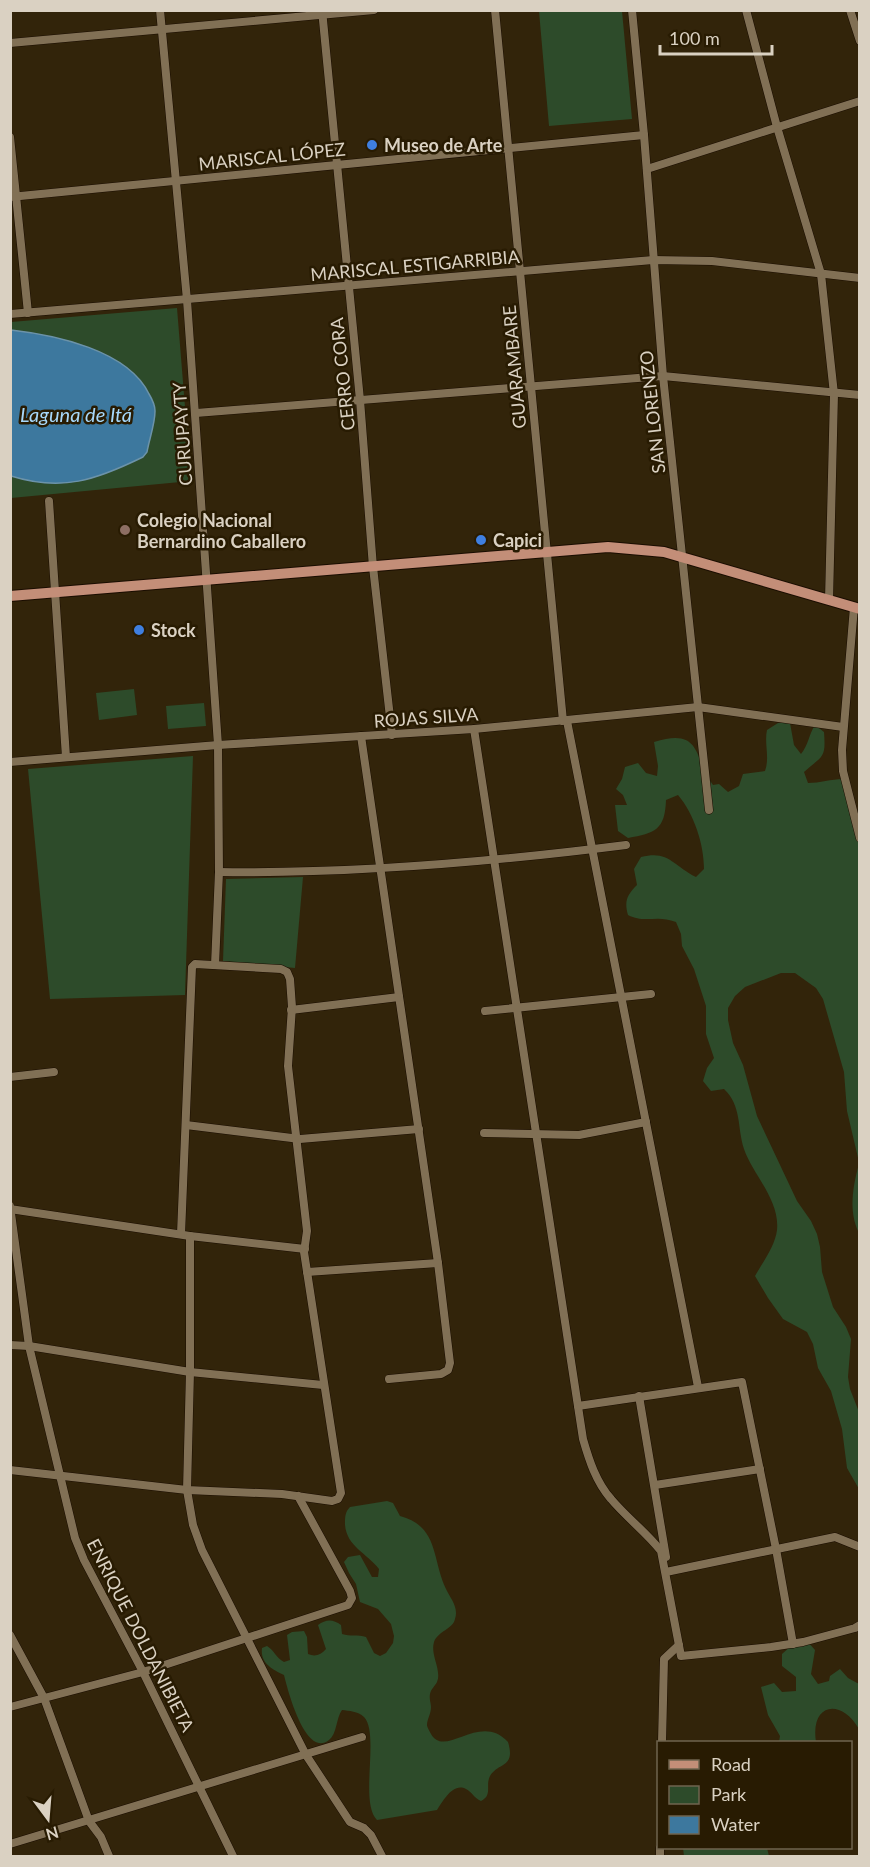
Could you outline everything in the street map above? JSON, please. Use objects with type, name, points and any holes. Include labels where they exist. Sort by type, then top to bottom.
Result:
[{"type":"main road","points":[[10,596],[608,547],[638,549],[682,557],[857,608]]},
{"type":"street","name":"CURUPAYTY","points":[[160,10],[188,300],[218,745],[219,872],[215,965]]},
{"type":"street","points":[[10,43],[374,10]]},
{"type":"street","name":"GUARAMBARE","points":[[495,10],[530,387],[565,721],[698,1387]]},
{"type":"street","name":"SAN LORENZO","points":[[632,10],[663,376],[709,810]]},
{"type":"street","points":[[746,10],[777,127],[821,273],[834,394],[829,600]]},
{"type":"street","points":[[850,10],[860,41]]},
{"type":"street","name":"CERRO CORA","points":[[322,13],[360,400],[373,567],[392,735]]},
{"type":"street","points":[[647,169],[860,101]]},
{"type":"street","name":"MARISCAL LÓPEZ","points":[[14,197],[644,135]]},
{"type":"street","points":[[10,137],[14,197],[28,313]]},
{"type":"street","name":"MARISCAL ESTIGARRIBIA","points":[[10,314],[653,260],[712,261],[860,278]]},
{"type":"street","points":[[196,413],[663,376],[860,395]]},
{"type":"street","points":[[49,501],[66,757]]},
{"type":"street","points":[[857,608],[843,727],[843,771],[860,838]]},
{"type":"street","name":"ROJAS SILVA","points":[[10,762],[218,745],[474,729],[698,707],[843,727]]},
{"type":"street","points":[[474,729],[583,1439],[597,1479],[611,1499],[651,1538],[661,1551],[681,1656],[793,1644],[855,1628],[860,1624]]},
{"type":"street","points":[[361,736],[438,1263],[450,1362],[448,1370],[434,1376],[389,1379]]},
{"type":"street","points":[[219,872],[380,867],[495,859],[626,845]]},
{"type":"street","points":[[10,1470],[187,1490],[298,1496],[332,1501],[338,1499],[340,1493],[307,1272],[305,1249],[307,1231],[288,1066],[291,1010],[290,979],[287,972],[281,969],[215,965],[195,964],[192,967],[186,1125],[190,1371],[187,1490],[202,1550],[306,1755],[350,1822],[364,1828],[371,1835],[382,1857]]},
{"type":"street","points":[[485,1011],[651,994]]},
{"type":"street","points":[[291,1010],[399,997]]},
{"type":"street","points":[[10,1077],[54,1072]]},
{"type":"street","points":[[484,1133],[579,1135],[646,1122]]},
{"type":"street","points":[[186,1125],[296,1139],[418,1129]]},
{"type":"street","points":[[11,1208],[186,1235],[305,1249]]},
{"type":"street","name":"ENRIQUE DOLDANIBIETA","points":[[11,1208],[29,1346],[75,1538],[234,1857]]},
{"type":"street","points":[[307,1272],[438,1263]]},
{"type":"street","points":[[10,1345],[190,1371],[323,1385]]},
{"type":"street","points":[[578,1406],[742,1382],[793,1644]]},
{"type":"street","points":[[639,1396],[666,1549],[666,1570]]},
{"type":"street","points":[[655,1485],[760,1469]]},
{"type":"street","points":[[10,1707],[143,1672],[348,1605],[352,1598],[298,1496]]},
{"type":"street","points":[[666,1570],[835,1537],[860,1547]]},
{"type":"street","points":[[10,1635],[44,1698],[89,1821],[101,1837],[109,1857]]},
{"type":"street","points":[[662,1741],[664,1659],[679,1645]]},
{"type":"street","points":[[10,1844],[362,1737]]},
{"type":"green space","points":[[539,11],[622,11],[632,119],[549,126]]},
{"type":"green space","points":[[177,308],[191,481],[11,498],[11,322]]},
{"type":"green space","points":[[134,689],[137,715],[99,720],[96,693]]},
{"type":"green space","points":[[204,703],[206,726],[168,729],[166,706]]},
{"type":"green space","points":[[778,723],[790,723],[794,745],[801,754],[815,725],[824,732],[822,756],[804,772],[808,783],[843,779],[845,791],[857,809],[860,828],[859,1162],[847,1111],[844,1072],[823,999],[816,988],[795,973],[781,973],[745,987],[735,996],[728,1008],[728,1020],[733,1043],[743,1065],[757,1116],[797,1201],[817,1234],[822,1272],[833,1307],[851,1339],[848,1377],[859,1412],[859,1489],[847,1468],[842,1429],[831,1391],[818,1368],[813,1344],[807,1332],[783,1319],[755,1276],[774,1242],[777,1219],[770,1198],[744,1149],[734,1103],[724,1089],[711,1091],[703,1081],[707,1068],[714,1058],[706,1034],[706,1006],[694,969],[682,946],[681,934],[676,922],[663,919],[640,919],[628,915],[626,902],[637,885],[634,869],[641,857],[658,855],[664,857],[696,877],[704,869],[697,830],[689,811],[678,795],[666,800],[663,818],[657,828],[652,832],[628,838],[618,831],[615,805],[627,805],[623,795],[616,789],[625,767],[638,763],[646,773],[657,776],[658,766],[654,742],[670,738],[689,742],[713,785],[719,784],[728,792],[739,786],[743,774],[765,771],[767,730]]},
{"type":"green space","points":[[193,756],[185,995],[50,999],[28,769]]},
{"type":"green space","points":[[303,877],[295,968],[223,961],[226,879]]},
{"type":"green space","points":[[859,1164],[859,1233],[854,1216],[853,1190]]},
{"type":"green space","points":[[387,1501],[393,1503],[400,1516],[413,1521],[428,1536],[456,1611],[454,1622],[434,1642],[433,1652],[438,1677],[430,1694],[431,1710],[427,1725],[429,1730],[437,1740],[445,1741],[475,1732],[486,1731],[497,1734],[508,1742],[510,1756],[490,1776],[487,1796],[481,1801],[466,1789],[457,1788],[445,1798],[437,1810],[377,1820],[372,1811],[370,1799],[370,1738],[364,1717],[356,1712],[342,1710],[334,1734],[329,1740],[320,1743],[312,1740],[293,1706],[284,1675],[265,1662],[262,1648],[267,1646],[284,1662],[290,1660],[287,1635],[304,1631],[307,1637],[308,1654],[320,1654],[326,1649],[318,1625],[330,1620],[341,1625],[342,1634],[366,1637],[374,1653],[380,1656],[386,1653],[393,1643],[391,1624],[378,1609],[360,1602],[356,1584],[344,1562],[348,1557],[360,1555],[372,1577],[378,1577],[379,1569],[349,1539],[345,1517],[350,1507]]},
{"type":"green space","points":[[807,1641],[815,1650],[811,1674],[818,1684],[829,1681],[830,1676],[840,1669],[848,1678],[859,1684],[859,1729],[844,1712],[828,1709],[818,1719],[815,1729],[816,1741],[779,1741],[780,1736],[768,1715],[761,1687],[774,1683],[782,1692],[796,1691],[796,1677],[782,1666],[782,1654],[791,1646]]},
{"type":"green space","points":[[683,1849],[767,1849],[769,1856],[684,1856]]},
{"type":"water","name":"Laguna de Itá","points":[[11,330],[48,336],[89,347],[125,366],[139,379],[154,404],[155,411],[147,452],[143,457],[110,472],[78,481],[47,483],[11,476]]},
{"type":"place","name":"Museo de Arte","points":[[372,145]]},
{"type":"place","name":"Colegio Nacional Bernardino Caballero","points":[[125,530]]},
{"type":"place","name":"Capici","points":[[481,540]]},
{"type":"place","name":"Stock","points":[[139,630]]}]
